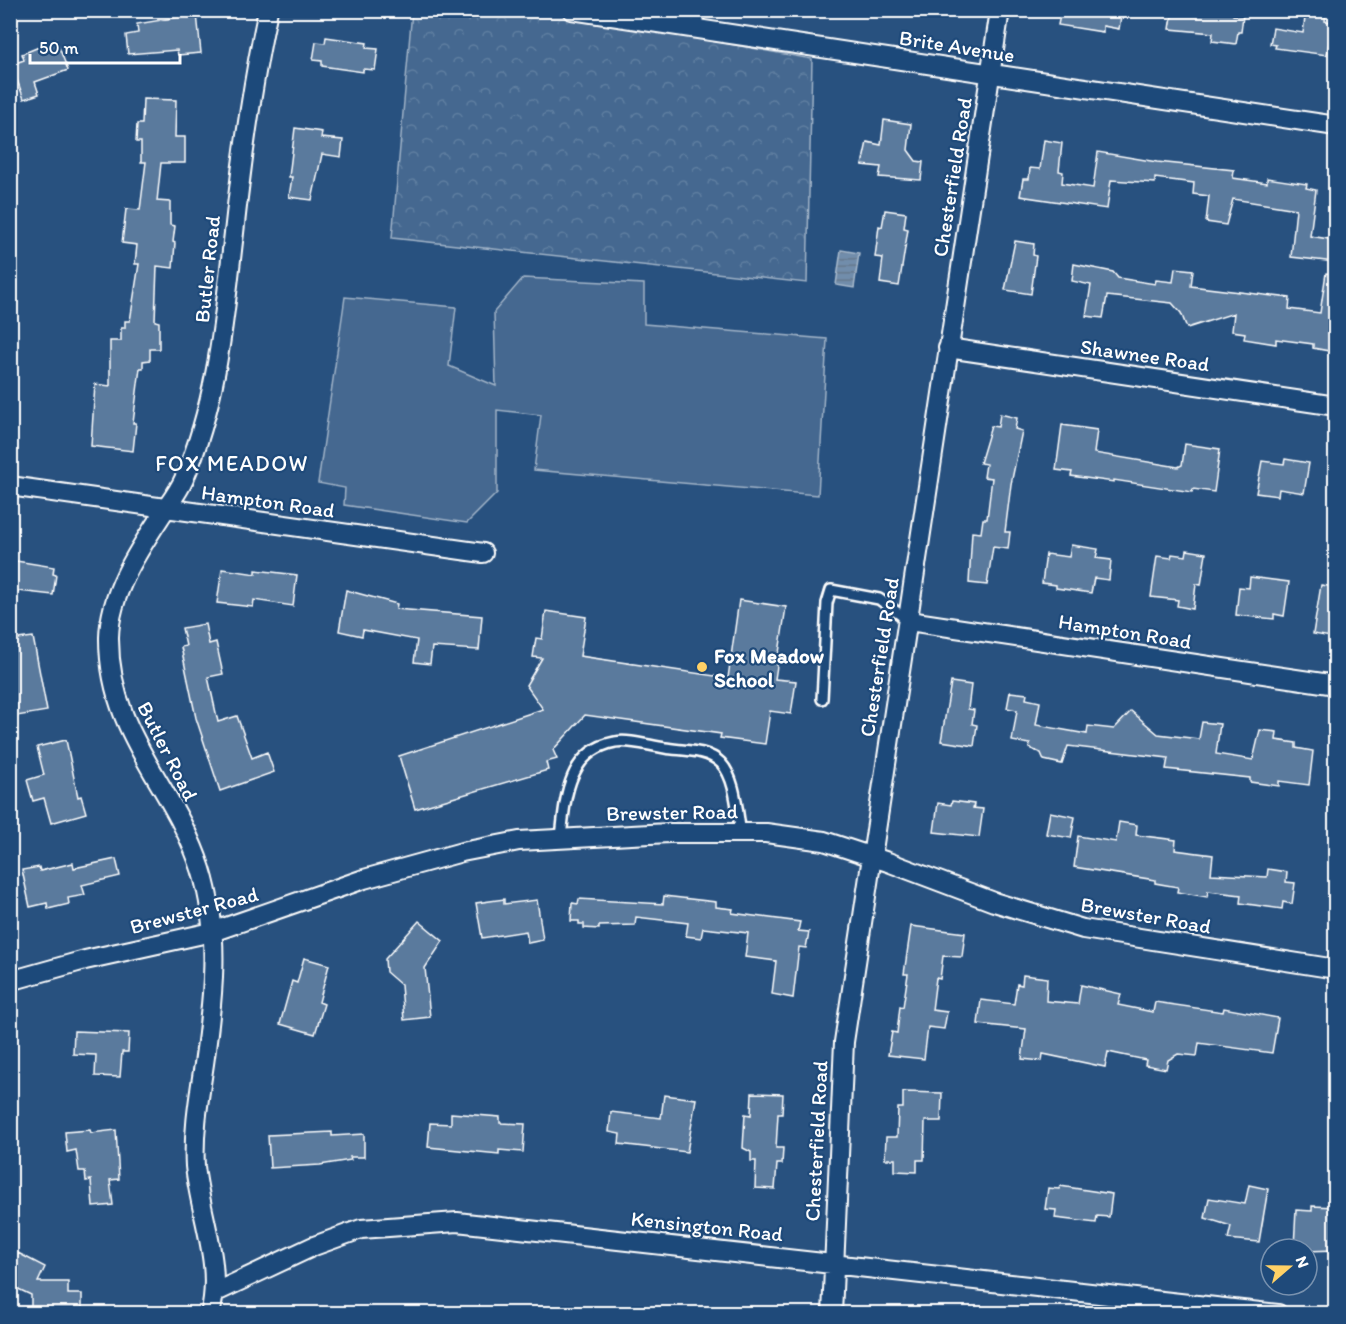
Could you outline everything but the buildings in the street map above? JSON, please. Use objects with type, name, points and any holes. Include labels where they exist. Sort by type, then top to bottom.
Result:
[{"type":"street","name":"Butler Road","points":[[210,1314],[216,1292],[214,1263],[198,1191],[194,1146],[209,1025],[212,909],[200,864],[132,738],[118,699],[110,651],[110,626],[115,603],[126,575],[183,482],[210,406],[219,366],[246,126],[268,10]]},
{"type":"street","name":"Brite Avenue","points":[[572,10],[1335,126]]},
{"type":"street","name":"Chesterfield Road","points":[[832,1314],[844,1042],[1000,10]]},
{"type":"street","name":"Shawnee Road","points":[[948,348],[1335,406]]},
{"type":"street","name":"Hampton Road","points":[[10,486],[483,553]]},
{"type":"street","name":"Hampton Road","points":[[909,621],[1335,685]]},
{"type":"street","name":"Brewster Road","points":[[10,981],[85,960],[212,932],[364,879],[440,858],[519,840],[741,833],[766,833],[824,841],[872,856],[994,902],[1083,929],[1335,969]]},
{"type":"street","name":"Kensington Road","points":[[216,1292],[341,1234],[376,1227],[457,1222],[1278,1314]]},
{"type":"lane","points":[[696,29],[699,10]]},
{"type":"lane","points":[[822,699],[827,603],[831,590],[879,599],[909,621]]},
{"type":"lane","points":[[561,838],[567,786],[577,767],[591,752],[615,742],[707,754],[720,763],[729,774],[741,833]]},
{"type":"green space","points":[[412,11],[546,11],[812,59],[807,283],[392,238]]},
{"type":"green space","points":[[523,278],[644,284],[644,324],[827,339],[818,495],[534,470],[541,415],[497,410],[497,493],[467,523],[344,505],[345,488],[318,483],[345,297],[456,307],[449,366],[496,386],[494,312]]},
{"type":"shaded area","points":[[841,250],[859,253],[854,288],[836,285]]},
{"type":"place","name":"Fox Meadow School","points":[[702,667]]},
{"type":"district","name":"FOX MEADOW","points":[[232,463]]}]
